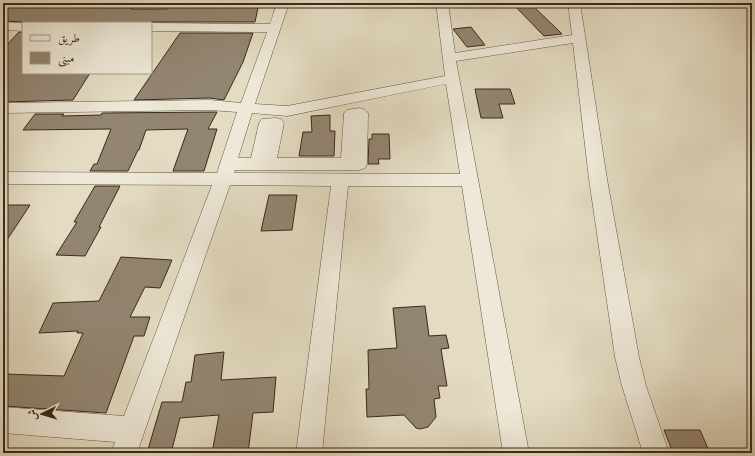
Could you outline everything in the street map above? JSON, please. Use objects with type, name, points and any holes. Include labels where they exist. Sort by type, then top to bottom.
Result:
[{"type":"street","points":[[3,420],[128,442],[225,172],[283,3]]},
{"type":"street","points":[[442,3],[452,79],[516,453]]},
{"type":"street","points":[[574,3],[598,179],[627,357],[634,386],[656,453]]},
{"type":"street","points":[[3,26],[22,27]]},
{"type":"street","points":[[152,27],[274,28]]},
{"type":"street","points":[[449,58],[579,38]]},
{"type":"street","points":[[3,108],[210,105],[287,111],[452,79]]},
{"type":"street","points":[[225,172],[263,164],[345,172],[469,180]]},
{"type":"street","points":[[3,178],[225,172],[345,172]]},
{"type":"street","points":[[309,453],[345,172]]},
{"type":"building","points":[[3,3],[136,3],[131,9],[167,9],[170,3],[259,3],[255,22],[3,21]]},
{"type":"building","points":[[512,3],[530,3],[562,34],[544,36]]},
{"type":"building","points":[[471,27],[485,45],[467,47],[453,29]]},
{"type":"building","points":[[19,32],[22,32],[22,74],[89,74],[73,100],[3,102],[3,49]]},
{"type":"building","points":[[180,33],[253,33],[243,62],[224,100],[210,98],[134,100]]},
{"type":"building","points":[[475,89],[510,89],[515,104],[499,104],[503,118],[481,118]]},
{"type":"building","points":[[217,112],[208,129],[217,129],[204,171],[173,171],[188,129],[146,130],[139,150],[128,171],[90,171],[94,164],[97,164],[111,129],[23,130],[35,114],[64,114],[62,116],[101,115],[102,113]]},
{"type":"building","points":[[330,115],[330,131],[335,131],[334,156],[299,156],[303,132],[312,132],[311,116]]},
{"type":"building","points":[[372,134],[389,134],[390,159],[378,159],[379,164],[368,164],[369,139],[372,139]]},
{"type":"building","points":[[95,186],[120,186],[99,227],[101,227],[85,256],[56,255],[77,222],[74,222]]},
{"type":"building","points":[[269,195],[297,195],[292,230],[261,231]]},
{"type":"building","points":[[3,205],[30,205],[3,246]]},
{"type":"building","points":[[121,257],[172,260],[160,288],[145,287],[130,317],[150,317],[144,336],[134,336],[106,413],[3,406],[3,374],[64,376],[83,333],[77,333],[78,331],[39,333],[53,303],[99,301]]},
{"type":"building","points":[[425,306],[429,336],[446,335],[449,348],[441,349],[447,386],[438,386],[440,398],[434,399],[436,417],[428,427],[420,429],[416,428],[404,415],[367,417],[366,389],[369,389],[368,350],[397,348],[393,308]]},
{"type":"building","points":[[224,352],[221,380],[276,377],[273,412],[253,413],[248,453],[212,453],[219,415],[180,418],[171,453],[147,453],[162,402],[182,402],[186,382],[191,382],[195,355]]},
{"type":"building","points":[[664,430],[700,430],[710,453],[673,453]]}]
